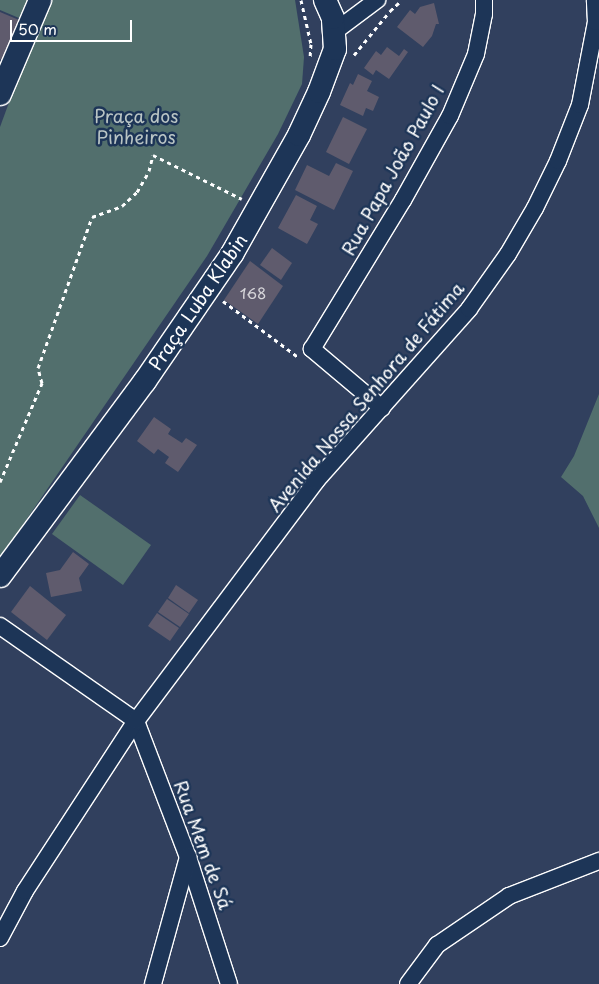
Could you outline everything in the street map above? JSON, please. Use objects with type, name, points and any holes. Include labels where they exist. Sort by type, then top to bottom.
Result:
[{"type":"main road","points":[[0,94],[40,0]]},
{"type":"main road","name":"Praça Luba Klabin","points":[[0,576],[145,381],[208,290],[258,208],[299,135],[319,92],[334,49],[333,18],[326,0]]},
{"type":"street","points":[[334,32],[377,0]]},
{"type":"street","name":"Rua Papa João Paulo I","points":[[312,349],[403,200],[450,116],[476,54],[484,14],[484,0]]},
{"type":"street","name":"Avenida Nossa Senhora de Fátima","points":[[0,938],[25,892],[136,721],[316,481],[469,309],[508,254],[535,208],[558,161],[580,105],[598,22],[595,0]]},
{"type":"street","points":[[312,349],[382,408]]},
{"type":"street","points":[[0,626],[136,721]]},
{"type":"street","name":"Rua Mem de Sá","points":[[136,721],[188,857],[229,984]]},
{"type":"street","points":[[153,984],[188,857]]},
{"type":"street","points":[[408,984],[437,945],[508,896],[599,860]]},
{"type":"path","points":[[0,482],[42,383],[38,368],[92,217],[122,206],[132,196],[149,171],[153,155],[258,208]]},
{"type":"path","points":[[208,290],[298,356],[312,349]]},
{"type":"green space","points":[[0,0],[28,0],[19,18],[0,10]]},
{"type":"green space","name":"Praça dos Pinheiros","points":[[50,0],[295,0],[304,57],[302,84],[278,134],[207,256],[0,558],[0,127],[35,32]]},
{"type":"green space","points":[[599,394],[599,528],[583,496],[561,477],[574,456]]},
{"type":"green space","points":[[80,495],[151,545],[123,585],[52,534]]},
{"type":"building","points":[[434,3],[439,24],[436,24],[432,36],[423,47],[397,27],[410,10],[415,14],[420,7]]},
{"type":"building","points":[[0,12],[19,20],[2,60],[0,59]]},
{"type":"building","points":[[387,47],[399,56],[404,49],[408,52],[389,79],[376,70],[373,75],[364,68],[376,51],[381,55]]},
{"type":"building","points":[[358,74],[372,81],[367,91],[379,97],[373,111],[366,108],[363,116],[340,105],[350,83],[353,85]]},
{"type":"building","points":[[343,117],[367,129],[349,164],[326,152]]},
{"type":"building","points":[[336,163],[353,171],[334,210],[295,190],[307,165],[329,176]]},
{"type":"building","points":[[296,195],[317,206],[310,220],[318,224],[307,244],[278,228]]},
{"type":"building","points":[[272,248],[292,263],[281,280],[260,265]]},
{"type":"building","points":[[250,261],[283,286],[258,324],[224,300]]},
{"type":"building","points":[[154,417],[171,429],[168,434],[182,443],[186,438],[197,445],[178,472],[165,463],[169,457],[158,449],[154,454],[137,441]]},
{"type":"building","points":[[73,552],[89,564],[79,578],[82,591],[51,597],[46,573],[60,570]]},
{"type":"building","points":[[176,585],[198,600],[189,613],[168,598]]},
{"type":"building","points":[[30,586],[66,615],[47,640],[11,612]]},
{"type":"building","points":[[167,599],[189,614],[180,627],[158,612]]},
{"type":"building","points":[[157,613],[179,628],[170,641],[148,626]]}]
